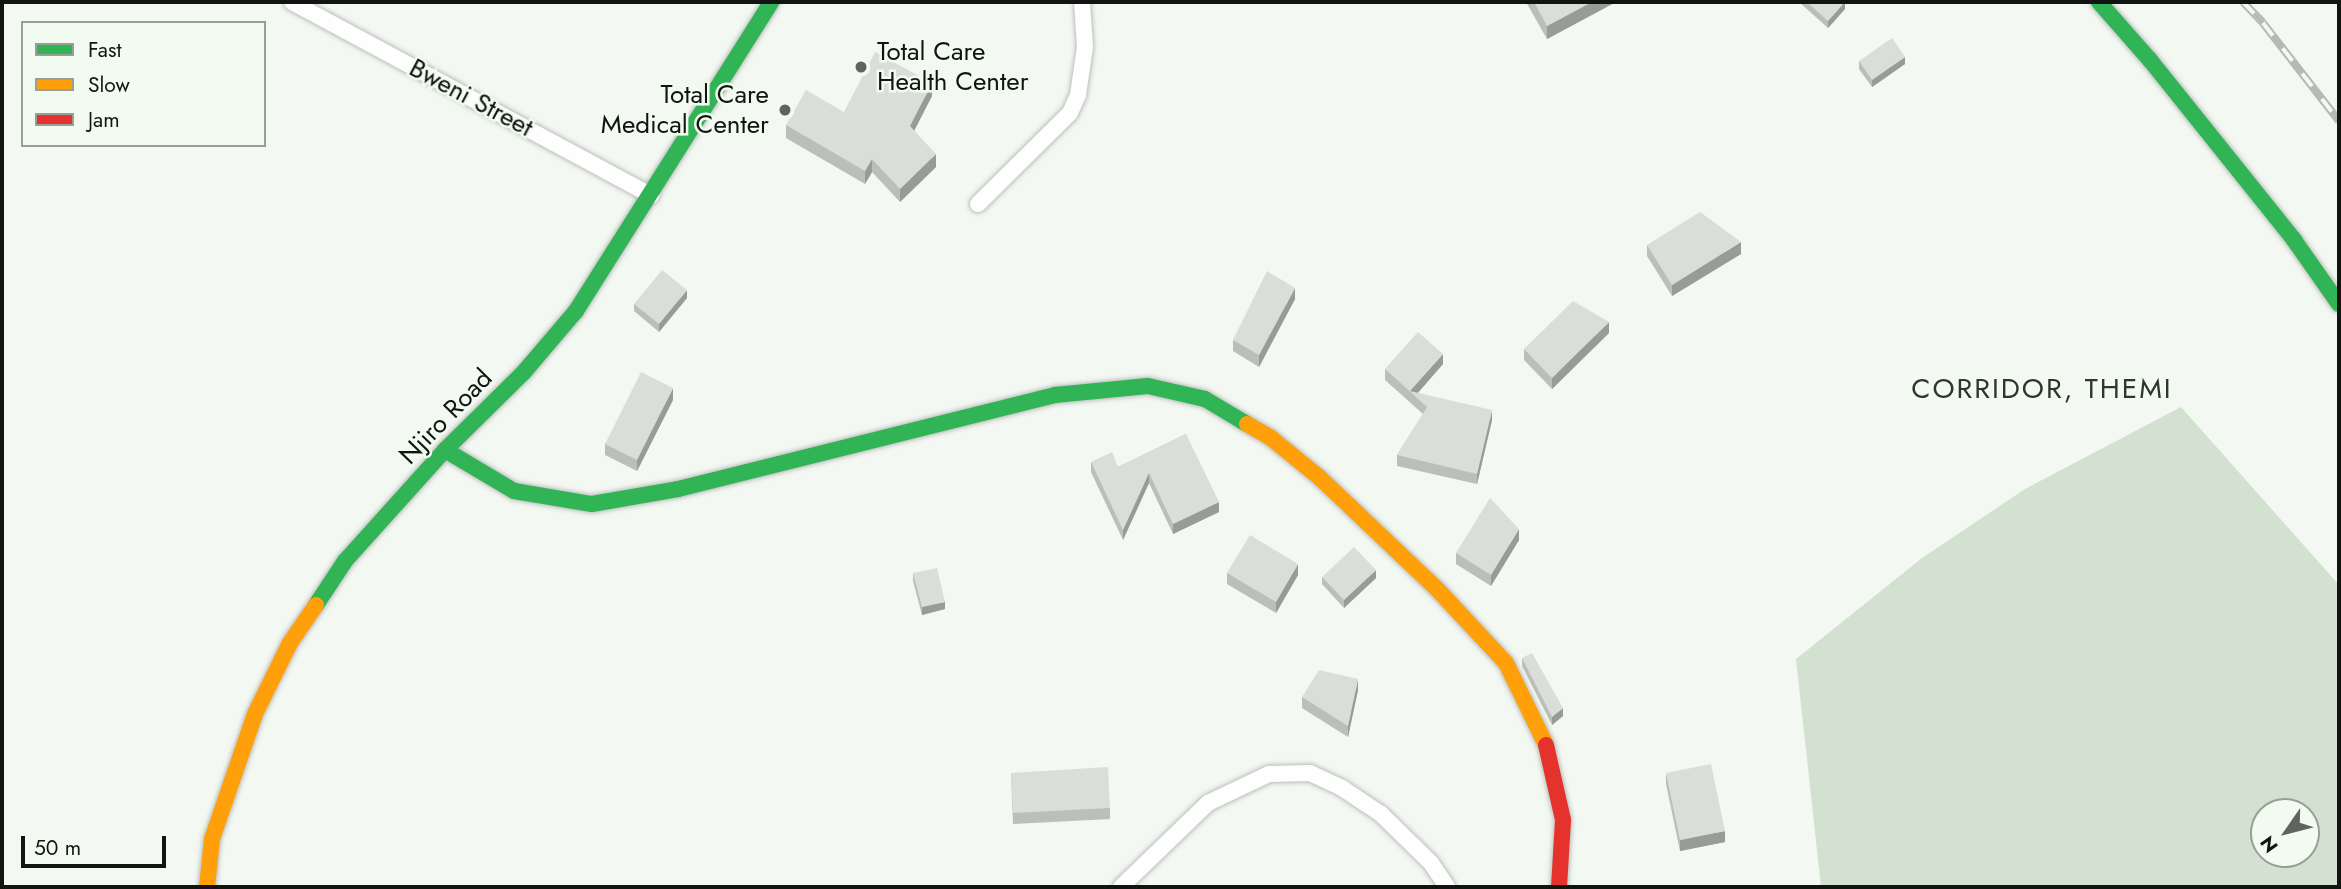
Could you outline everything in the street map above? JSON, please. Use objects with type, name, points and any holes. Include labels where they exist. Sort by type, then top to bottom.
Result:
[{"type":"street","name":"Bweni Street","points":[[292,2],[651,195]]},
{"type":"street","name":"Njiro Road","points":[[207,887],[212,839],[229,789],[255,714],[290,643],[345,561],[445,450],[524,372],[576,311],[771,2]]},
{"type":"street","points":[[978,204],[1070,113],[1078,95],[1086,47],[1082,2]]},
{"type":"street","points":[[2099,2],[2150,60],[2286,230],[2339,304]]},
{"type":"street","points":[[445,450],[514,491],[592,504],[678,489],[1055,395],[1148,386],[1205,399],[1271,439],[1318,477],[1437,589],[1506,663],[1544,737],[1563,820],[1559,887]]},
{"type":"street","points":[[1121,887],[1208,803],[1269,774],[1310,773],[1342,788],[1381,814],[1431,863],[1447,887]]},
{"type":"green space","points":[[2181,407],[2339,585],[2339,887],[1821,887],[1796,659],[1922,558],[2025,489]]},
{"type":"building","points":[[1534,2],[1592,2],[1547,26]]},
{"type":"building","points":[[1807,2],[1845,2],[1828,21]]},
{"type":"building","points":[[1892,38],[1905,57],[1872,80],[1859,61]]},
{"type":"building","points":[[875,52],[932,83],[910,126],[936,154],[900,189],[872,159],[865,171],[786,125],[806,90],[844,112]]},
{"type":"building","points":[[1700,212],[1741,242],[1672,285],[1647,245]]},
{"type":"building","points":[[662,270],[687,290],[659,324],[634,304]]},
{"type":"building","points":[[1267,271],[1295,288],[1259,355],[1233,340]]},
{"type":"building","points":[[1573,301],[1609,322],[1552,378],[1524,349]]},
{"type":"building","points":[[1418,332],[1443,354],[1410,391],[1492,410],[1477,474],[1397,455],[1427,407],[1385,369]]},
{"type":"building","points":[[641,372],[673,388],[637,460],[605,444]]},
{"type":"building","points":[[1186,434],[1219,502],[1173,524],[1149,473],[1123,530],[1091,462],[1112,452],[1118,467]]},
{"type":"building","points":[[1490,498],[1519,529],[1491,575],[1456,553]]},
{"type":"building","points":[[1250,535],[1298,564],[1276,602],[1227,573]]},
{"type":"building","points":[[1354,547],[1376,570],[1344,600],[1322,577]]},
{"type":"building","points":[[937,568],[945,602],[922,607],[913,573]]},
{"type":"building","points":[[1532,653],[1563,708],[1552,717],[1522,658]]},
{"type":"building","points":[[1319,670],[1358,679],[1348,726],[1302,697]]},
{"type":"building","points":[[1711,764],[1725,831],[1680,840],[1666,773]]},
{"type":"building","points":[[1108,767],[1110,808],[1013,813],[1011,773]]},
{"type":"railway","points":[[2243,2],[2263,23],[2339,121]]},
{"type":"traffic: fast","points":[[316,605],[345,561],[445,450],[524,372],[576,311],[771,2]]},
{"type":"traffic: fast","points":[[2099,2],[2150,60],[2294,240],[2339,304]]},
{"type":"traffic: fast","points":[[445,450],[514,491],[592,504],[678,489],[1055,395],[1148,386],[1205,399],[1247,424]]},
{"type":"traffic: slow","points":[[1247,424],[1271,438],[1319,477],[1437,589],[1506,663],[1546,745]]},
{"type":"traffic: slow","points":[[207,887],[212,839],[255,714],[290,643],[316,605]]},
{"type":"traffic: jam","points":[[1546,745],[1563,820],[1559,887]]},
{"type":"place","name":"Total Care Health Center","points":[[861,67]]},
{"type":"place","name":"Total Care Medical Center","points":[[785,110]]},
{"type":"district","name":"CORRIDOR, THEMI","points":[[2042,389]]}]
